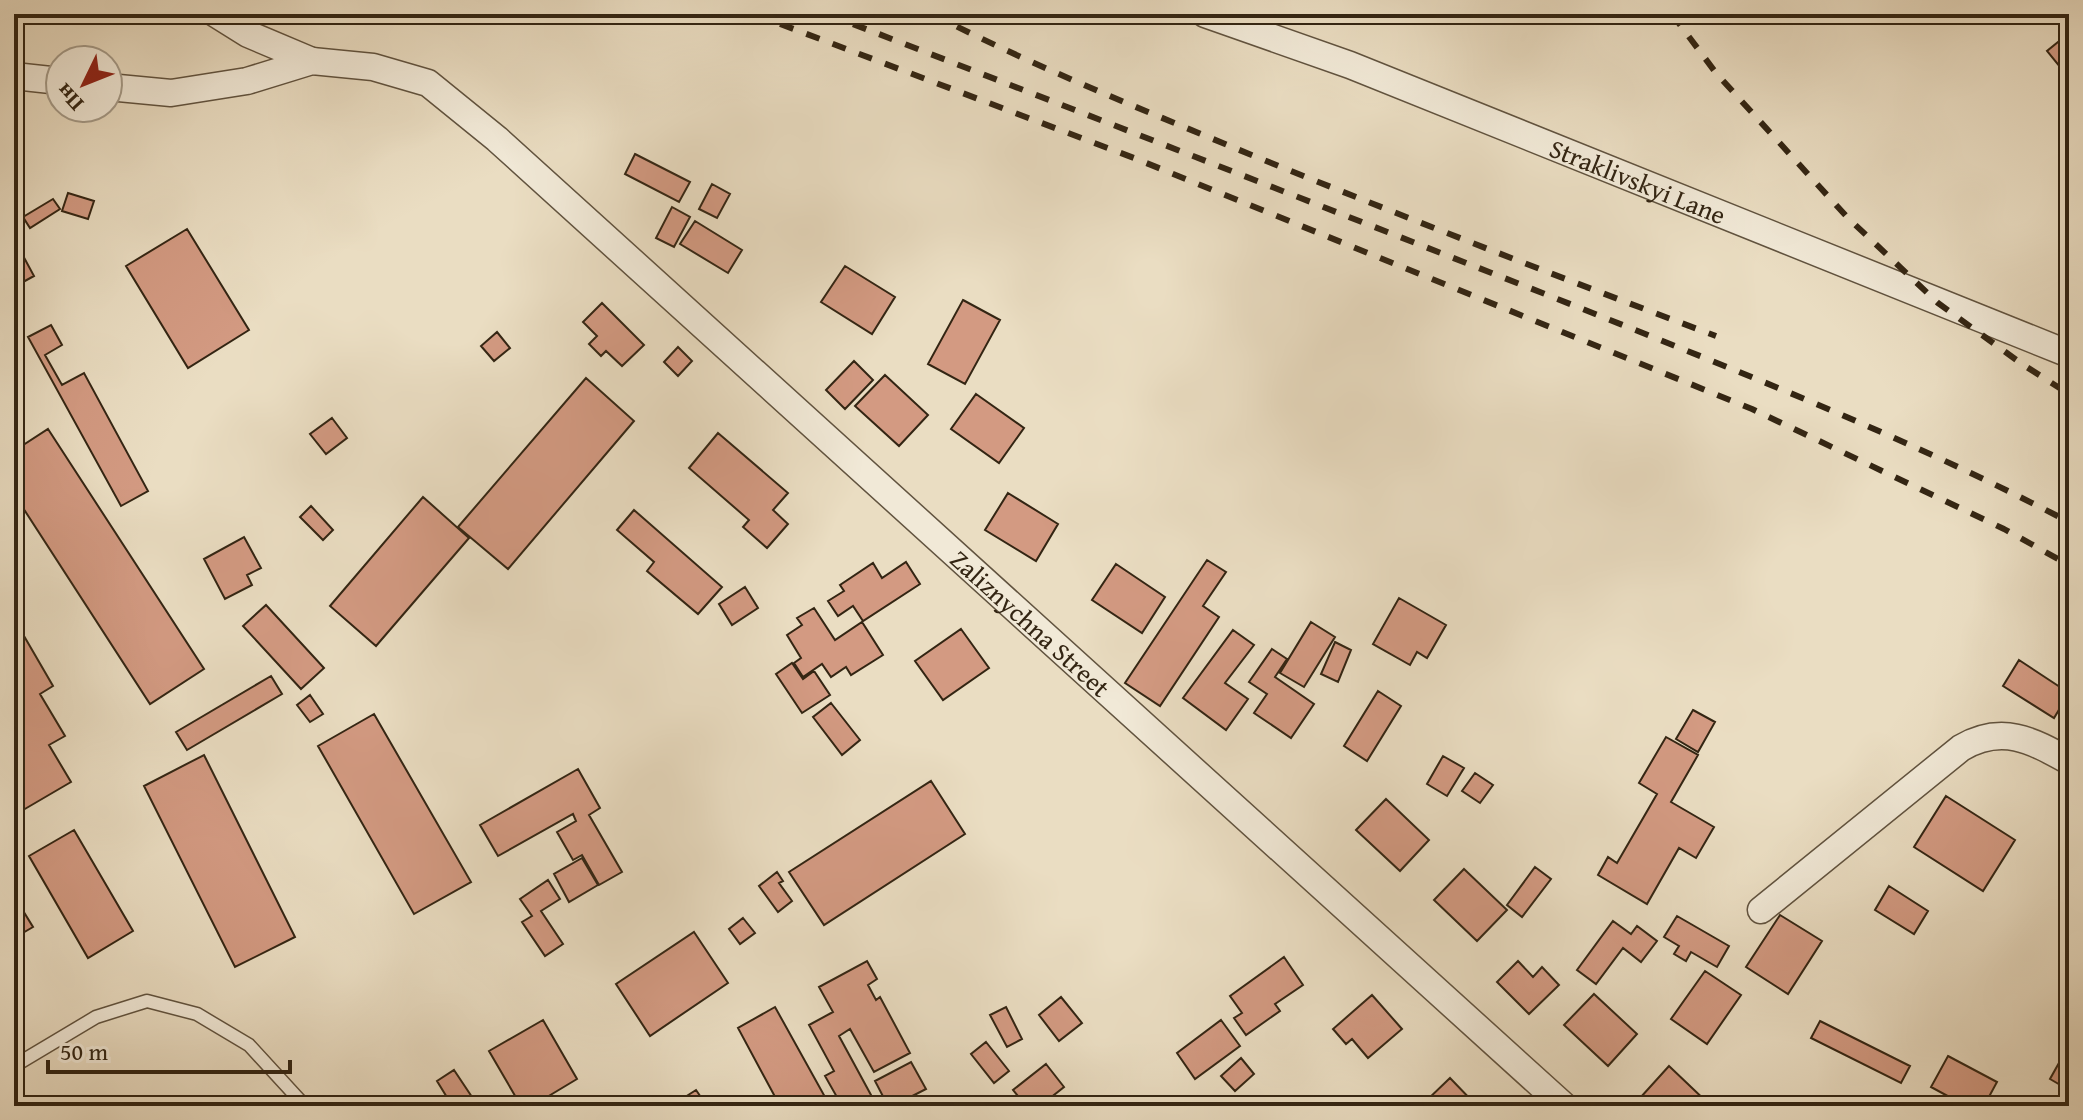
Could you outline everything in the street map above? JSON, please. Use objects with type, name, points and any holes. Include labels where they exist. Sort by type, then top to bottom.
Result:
[{"type":"street","points":[[216,14],[248,34],[312,61]]},
{"type":"street","name":"Straklivskyi Lane","points":[[1205,14],[1350,65],[2069,354]]},
{"type":"street","points":[[124,89],[171,93],[210,89],[312,61]]},
{"type":"street","name":"Zaliznychna Street","points":[[312,61],[373,67],[428,83],[497,139],[1564,1106]]},
{"type":"street","points":[[14,76],[44,79]]},
{"type":"street","points":[[1761,910],[1977,738],[2001,734],[2023,738],[2069,761]]},
{"type":"lane","points":[[14,1066],[96,1017],[147,1001],[197,1014],[249,1045],[305,1106]]},
{"type":"building","points":[[2069,33],[2069,78],[2047,51]]},
{"type":"building","points":[[635,154],[690,182],[679,202],[625,174]]},
{"type":"building","points":[[712,184],[730,194],[717,218],[699,209]]},
{"type":"building","points":[[68,193],[94,201],[88,219],[62,211]]},
{"type":"building","points":[[53,199],[60,209],[30,228],[23,217]]},
{"type":"building","points":[[672,207],[690,217],[674,247],[656,238]]},
{"type":"building","points":[[695,221],[742,250],[728,273],[680,244]]},
{"type":"building","points":[[187,229],[249,330],[188,368],[126,266]]},
{"type":"building","points":[[14,239],[34,276],[14,287]]},
{"type":"building","points":[[845,266],[895,297],[872,334],[821,302]]},
{"type":"building","points":[[963,300],[1000,320],[965,384],[928,364]]},
{"type":"building","points":[[602,303],[644,345],[622,366],[606,351],[601,356],[589,344],[597,336],[583,322]]},
{"type":"building","points":[[51,325],[62,345],[45,355],[62,385],[84,373],[148,491],[121,506],[28,337]]},
{"type":"building","points":[[497,332],[510,348],[494,361],[481,346]]},
{"type":"building","points":[[678,347],[692,361],[678,376],[664,362]]},
{"type":"building","points":[[854,361],[873,380],[845,409],[826,390]]},
{"type":"building","points":[[885,375],[928,415],[899,446],[855,406]]},
{"type":"building","points":[[586,378],[634,421],[508,569],[458,527]]},
{"type":"building","points":[[976,394],[1024,428],[999,463],[951,429]]},
{"type":"building","points":[[332,418],[347,438],[326,454],[310,434]]},
{"type":"building","points":[[48,429],[204,669],[150,704],[14,494],[14,451]]},
{"type":"building","points":[[718,433],[788,493],[773,510],[788,524],[767,548],[743,527],[749,520],[689,468]]},
{"type":"building","points":[[1008,493],[1058,524],[1036,561],[985,530]]},
{"type":"building","points":[[423,497],[469,538],[376,646],[330,606]]},
{"type":"building","points":[[311,506],[333,530],[323,540],[300,517]]},
{"type":"building","points":[[634,510],[722,587],[698,614],[647,571],[654,562],[617,530]]},
{"type":"building","points":[[244,537],[261,568],[247,575],[252,585],[225,599],[204,559]]},
{"type":"building","points":[[1207,560],[1226,572],[1203,606],[1219,617],[1160,706],[1125,683]]},
{"type":"building","points":[[906,562],[920,584],[863,621],[853,606],[838,616],[828,601],[844,591],[840,585],[873,563],[882,578]]},
{"type":"building","points":[[1116,564],[1165,597],[1142,633],[1092,600]]},
{"type":"building","points":[[745,587],[758,608],[732,625],[719,604]]},
{"type":"building","points":[[1399,598],[1446,625],[1427,658],[1417,652],[1410,665],[1373,644]]},
{"type":"building","points":[[266,605],[324,668],[301,689],[243,626]]},
{"type":"building","points":[[814,608],[835,640],[862,622],[883,655],[851,675],[846,667],[831,677],[822,664],[803,677],[794,663],[801,658],[787,635],[802,625],[797,618]]},
{"type":"building","points":[[1311,622],[1335,637],[1304,687],[1280,673]]},
{"type":"building","points":[[961,629],[989,668],[943,700],[915,661]]},
{"type":"building","points":[[1233,630],[1254,645],[1225,683],[1248,699],[1226,730],[1183,698]]},
{"type":"building","points":[[24,636],[53,686],[40,694],[65,736],[49,745],[71,782],[18,813],[14,806],[14,642]]},
{"type":"building","points":[[1335,642],[1351,650],[1338,682],[1321,674]]},
{"type":"building","points":[[1272,649],[1287,659],[1275,677],[1314,704],[1291,738],[1254,713],[1267,694],[1249,682]]},
{"type":"building","points":[[2019,660],[2069,693],[2054,718],[2003,686]]},
{"type":"building","points":[[792,663],[803,679],[814,671],[830,695],[802,713],[776,674]]},
{"type":"building","points":[[271,676],[282,694],[187,750],[176,732]]},
{"type":"building","points":[[1378,691],[1401,706],[1367,761],[1344,746]]},
{"type":"building","points":[[310,695],[323,714],[310,722],[297,705]]},
{"type":"building","points":[[831,703],[860,740],[842,755],[813,717]]},
{"type":"building","points":[[1693,710],[1715,722],[1698,752],[1676,739]]},
{"type":"building","points":[[374,714],[471,882],[414,914],[318,746]]},
{"type":"building","points":[[1666,737],[1698,755],[1671,802],[1714,827],[1696,858],[1679,848],[1647,904],[1598,875],[1608,857],[1617,863],[1657,794],[1639,783]]},
{"type":"building","points":[[204,755],[295,937],[235,967],[144,786]]},
{"type":"building","points":[[1443,756],[1464,768],[1447,796],[1427,784]]},
{"type":"building","points":[[578,769],[600,808],[589,815],[622,872],[599,885],[582,855],[573,860],[557,832],[576,821],[573,814],[498,856],[480,825]]},
{"type":"building","points":[[1475,773],[1493,785],[1480,803],[1462,791]]},
{"type":"building","points":[[931,781],[965,834],[824,925],[789,872]]},
{"type":"building","points":[[1946,796],[2015,840],[1983,891],[1914,847]]},
{"type":"building","points":[[1386,799],[1429,840],[1400,871],[1356,830]]},
{"type":"building","points":[[74,830],[133,931],[88,958],[29,856]]},
{"type":"building","points":[[582,858],[598,885],[569,902],[554,874]]},
{"type":"building","points":[[1535,867],[1551,879],[1522,917],[1507,905]]},
{"type":"building","points":[[1464,869],[1507,910],[1477,941],[1434,900]]},
{"type":"building","points":[[777,872],[783,881],[779,883],[792,901],[778,912],[759,886]]},
{"type":"building","points":[[548,880],[560,899],[541,911],[563,944],[545,956],[522,922],[532,916],[520,899]]},
{"type":"building","points":[[1889,886],[1928,911],[1914,934],[1875,910]]},
{"type":"building","points":[[14,896],[33,927],[14,938]]},
{"type":"building","points":[[1780,915],[1822,941],[1788,994],[1746,967]]},
{"type":"building","points":[[1677,916],[1729,946],[1717,967],[1691,952],[1686,961],[1674,954],[1679,946],[1664,937]]},
{"type":"building","points":[[743,918],[755,933],[740,944],[729,929]]},
{"type":"building","points":[[1613,921],[1631,934],[1637,926],[1657,941],[1641,962],[1623,948],[1596,984],[1577,970]]},
{"type":"building","points":[[694,932],[728,983],[650,1036],[616,984]]},
{"type":"building","points":[[1284,957],[1303,985],[1275,1004],[1280,1011],[1246,1035],[1234,1018],[1242,1013],[1230,996]]},
{"type":"building","points":[[867,961],[877,979],[868,985],[876,1000],[880,997],[910,1053],[874,1072],[850,1029],[839,1036],[877,1106],[842,1106],[825,1076],[834,1071],[809,1025],[833,1012],[819,987]]},
{"type":"building","points":[[1518,961],[1533,977],[1542,967],[1559,985],[1529,1014],[1497,982]]},
{"type":"building","points":[[1705,971],[1741,995],[1707,1044],[1671,1019]]},
{"type":"building","points":[[1594,994],[1637,1034],[1608,1066],[1564,1025]]},
{"type":"building","points":[[1372,995],[1402,1029],[1368,1058],[1352,1039],[1346,1044],[1333,1029]]},
{"type":"building","points":[[1061,997],[1082,1023],[1059,1041],[1039,1015]]},
{"type":"building","points":[[775,1007],[830,1106],[780,1106],[738,1028]]},
{"type":"building","points":[[1006,1007],[1022,1039],[1007,1047],[990,1015]]},
{"type":"building","points":[[543,1020],[577,1079],[532,1106],[521,1106],[489,1051]]},
{"type":"building","points":[[1221,1020],[1240,1046],[1195,1079],[1177,1053]]},
{"type":"building","points":[[1820,1021],[1910,1066],[1901,1083],[1811,1038]]},
{"type":"building","points":[[986,1042],[1009,1071],[994,1083],[971,1054]]},
{"type":"building","points":[[2069,1045],[2069,1090],[2050,1079]]},
{"type":"building","points":[[1948,1056],[1997,1082],[1984,1106],[1966,1106],[1931,1087]]},
{"type":"building","points":[[1241,1058],[1254,1074],[1235,1091],[1221,1076]]},
{"type":"building","points":[[911,1062],[926,1089],[888,1106],[875,1081]]},
{"type":"building","points":[[1046,1064],[1064,1087],[1040,1106],[1026,1106],[1013,1090]]},
{"type":"building","points":[[1669,1066],[1711,1106],[1648,1106],[1640,1098]]},
{"type":"building","points":[[454,1070],[478,1106],[442,1106],[448,1099],[437,1081]]},
{"type":"building","points":[[1450,1078],[1477,1106],[1430,1106],[1426,1101]]},
{"type":"building","points":[[696,1090],[707,1106],[671,1106]]},
{"type":"railway","points":[[754,14],[1134,158],[1752,409],[2004,529],[2069,565]]},
{"type":"railway","points":[[827,14],[1747,375],[1942,459],[2069,522]]},
{"type":"railway","points":[[932,14],[1045,68],[1237,149],[1716,336]]},
{"type":"railway","points":[[1672,14],[1716,73],[1847,217],[1938,303],[2069,394]]}]
